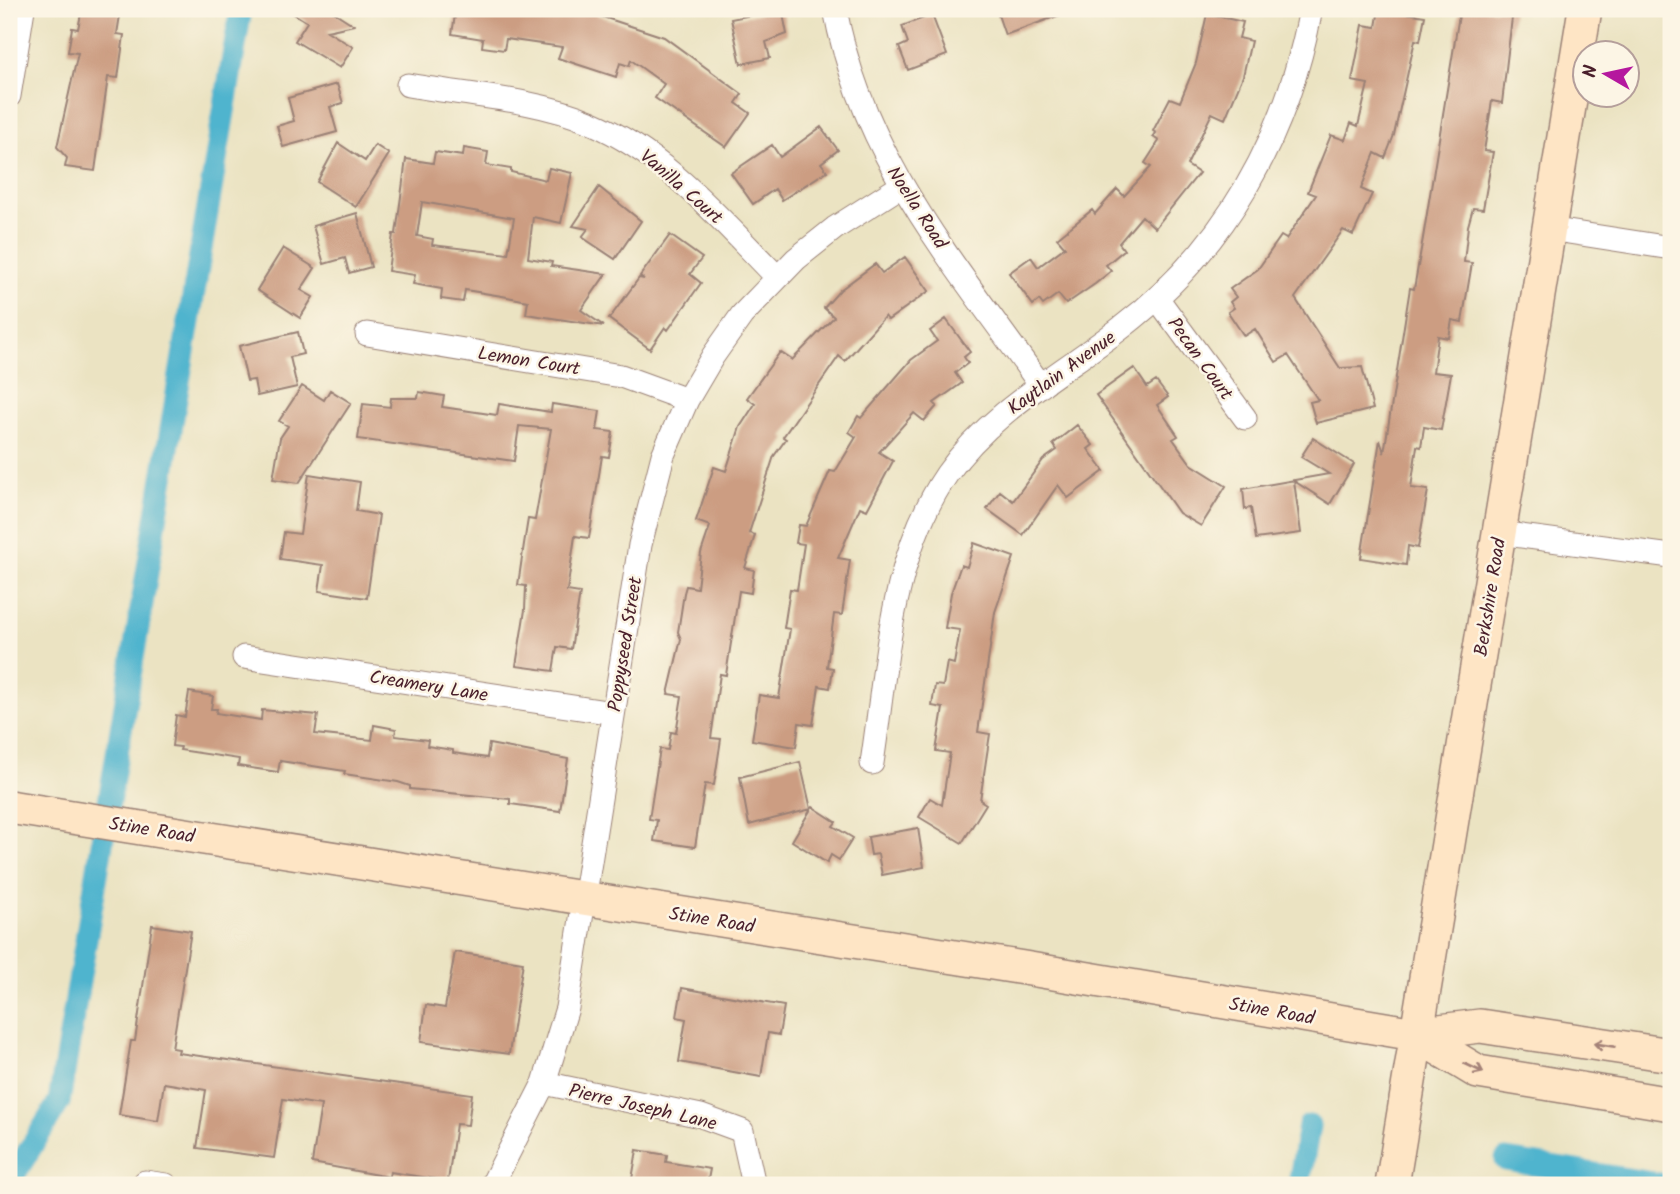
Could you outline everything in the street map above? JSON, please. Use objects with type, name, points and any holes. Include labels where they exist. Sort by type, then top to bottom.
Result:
[{"type":"main road","name":"Berkshire Road","points":[[1392,1185],[1585,9]]},
{"type":"main road","name":"Stine Road","points":[[9,807],[1415,1034],[1480,1026],[1671,1055]]},
{"type":"main road","name":"Stine Road","points":[[1415,1034],[1478,1072],[1671,1104]]},
{"type":"street","name":"Noella Road","points":[[835,9],[854,86],[873,133],[901,186],[1041,386]]},
{"type":"street","name":"Kaytlain Avenue","points":[[872,763],[901,579],[918,527],[948,473],[970,445],[995,420],[1157,298],[1222,227],[1264,158],[1289,100],[1311,9]]},
{"type":"street","points":[[9,96],[18,13]]},
{"type":"street","name":"Vanilla Court","points":[[408,85],[549,109],[588,121],[629,141],[663,164],[689,187],[777,277]]},
{"type":"street","name":"Poppyseed Street","points":[[492,1185],[544,1083],[567,1008],[648,503],[663,455],[687,400],[742,315],[777,277],[835,228],[901,186]]},
{"type":"street","points":[[1549,229],[1671,248]]},
{"type":"street","name":"Pecan Court","points":[[1157,298],[1245,418]]},
{"type":"street","name":"Lemon Court","points":[[367,334],[621,376],[687,400]]},
{"type":"street","points":[[1499,533],[1671,556]]},
{"type":"street","name":"Creamery Lane","points":[[244,657],[613,713]]},
{"type":"street","name":"Pierre Joseph Lane","points":[[544,1083],[701,1116],[742,1131],[754,1185]]},
{"type":"building","points":[[82,9],[121,9],[117,34],[124,35],[118,78],[108,77],[95,171],[65,167],[67,158],[57,147],[78,53],[68,52],[72,28],[78,29]]},
{"type":"building","points":[[286,9],[329,9],[354,25],[327,31],[353,47],[340,68],[295,41],[307,22]]},
{"type":"building","points":[[456,9],[599,9],[597,15],[664,37],[742,94],[736,103],[750,113],[726,147],[655,98],[664,84],[631,60],[629,66],[620,63],[616,77],[558,58],[562,47],[506,39],[504,50],[482,47],[483,39],[452,34]]},
{"type":"building","points":[[782,9],[787,34],[766,42],[770,58],[741,64],[731,19]]},
{"type":"building","points":[[996,9],[1071,9],[1071,11],[1005,35]]},
{"type":"building","points":[[1379,9],[1425,16],[1420,41],[1415,40],[1394,135],[1385,158],[1375,153],[1361,189],[1372,194],[1353,235],[1343,230],[1295,298],[1340,368],[1362,367],[1373,409],[1316,423],[1310,402],[1318,400],[1288,355],[1276,362],[1255,329],[1244,336],[1228,312],[1234,308],[1230,302],[1236,297],[1230,289],[1258,269],[1281,236],[1286,239],[1316,195],[1308,192],[1331,135],[1345,140],[1351,123],[1358,126],[1368,84],[1352,81],[1363,25],[1376,27]]},
{"type":"building","points":[[1460,9],[1513,9],[1502,103],[1492,101],[1484,151],[1493,152],[1483,209],[1473,208],[1468,226],[1464,262],[1472,263],[1462,322],[1452,320],[1449,338],[1438,336],[1433,372],[1451,374],[1441,430],[1424,427],[1421,447],[1417,446],[1411,488],[1428,490],[1418,548],[1408,546],[1406,565],[1361,558],[1380,440],[1384,453],[1410,288],[1414,289]]},
{"type":"building","points":[[1207,14],[1243,22],[1239,38],[1251,41],[1243,76],[1225,119],[1212,113],[1187,165],[1199,173],[1155,228],[1142,216],[1119,243],[1124,250],[1106,265],[1111,271],[1095,284],[1066,304],[1058,294],[1043,305],[1039,300],[1033,305],[1009,273],[1031,257],[1038,267],[1065,247],[1057,238],[1092,210],[1095,214],[1117,189],[1124,196],[1151,167],[1145,163],[1159,141],[1153,137],[1156,133],[1153,131],[1170,98],[1180,102],[1196,63]]},
{"type":"building","points":[[932,15],[947,55],[908,70],[899,47],[908,43],[902,26]]},
{"type":"building","points":[[337,84],[343,103],[330,107],[337,132],[283,147],[277,126],[294,121],[288,98]]},
{"type":"building","points":[[821,127],[838,150],[821,163],[827,171],[782,200],[775,189],[753,204],[731,173],[772,145],[780,157]]},
{"type":"building","points":[[338,143],[365,161],[375,145],[389,154],[356,207],[317,182]]},
{"type":"building","points":[[464,148],[488,152],[486,165],[511,169],[511,172],[546,180],[549,168],[572,173],[561,223],[533,217],[528,258],[552,262],[551,266],[606,274],[581,310],[604,326],[526,314],[528,301],[502,296],[465,290],[463,302],[441,299],[442,289],[413,284],[415,275],[388,271],[406,159],[433,163],[435,152],[463,156]],"holes":[[[422,202],[514,218],[508,254],[432,245],[433,239],[417,236]]]},
{"type":"building","points":[[599,187],[641,221],[615,259],[582,237],[588,229],[573,226]]},
{"type":"building","points":[[357,213],[371,267],[349,273],[345,258],[324,264],[313,226]]},
{"type":"building","points":[[670,235],[702,258],[690,274],[701,283],[668,330],[665,327],[650,349],[609,319],[639,278],[644,279],[640,276]]},
{"type":"building","points":[[283,248],[315,268],[301,290],[313,297],[300,318],[257,290]]},
{"type":"building","points":[[905,257],[929,291],[888,320],[885,316],[845,361],[839,356],[783,437],[786,439],[774,456],[749,533],[755,535],[745,568],[754,570],[751,593],[739,591],[726,675],[720,674],[711,738],[721,739],[714,785],[705,784],[695,847],[654,841],[657,820],[649,819],[660,749],[668,750],[671,732],[676,733],[682,696],[668,694],[681,639],[678,632],[684,593],[686,586],[697,588],[701,553],[710,526],[696,521],[714,467],[726,471],[740,427],[755,404],[747,398],[780,352],[792,360],[834,317],[824,308],[840,290],[875,264],[882,273]]},
{"type":"building","points":[[946,319],[970,352],[964,357],[968,363],[955,373],[962,383],[934,403],[937,406],[924,421],[914,413],[879,452],[893,461],[867,510],[860,507],[838,558],[850,560],[842,615],[834,614],[827,667],[833,668],[830,688],[819,686],[813,725],[799,723],[796,747],[752,740],[759,695],[779,698],[790,629],[784,628],[790,589],[797,590],[804,544],[796,543],[799,525],[806,526],[830,471],[835,472],[856,437],[849,432],[858,416],[861,418],[911,360],[937,341],[930,331]]},
{"type":"building","points":[[298,332],[303,354],[290,357],[297,387],[257,396],[254,380],[247,381],[239,346]]},
{"type":"building","points":[[1134,368],[1147,387],[1156,381],[1168,397],[1157,405],[1178,436],[1173,439],[1191,464],[1226,486],[1201,526],[1179,513],[1096,395]]},
{"type":"building","points":[[302,386],[324,400],[330,390],[351,403],[299,483],[273,479],[280,438],[288,426],[279,421]]},
{"type":"building","points":[[419,392],[444,396],[442,407],[497,415],[499,404],[551,412],[552,404],[600,411],[597,430],[613,432],[609,457],[602,456],[589,538],[575,536],[567,591],[580,593],[571,649],[557,647],[553,671],[516,666],[525,610],[526,586],[518,585],[524,544],[528,519],[535,520],[551,429],[519,426],[514,461],[358,439],[363,404],[390,407],[391,398],[418,398]]},
{"type":"building","points":[[1077,425],[1093,445],[1088,449],[1104,471],[1068,498],[1058,485],[1023,535],[987,509],[1000,491],[1013,501],[1043,460],[1057,450],[1053,444]]},
{"type":"building","points":[[1313,438],[1354,464],[1330,504],[1294,481],[1301,533],[1256,539],[1251,508],[1245,509],[1243,489],[1329,474],[1301,457]]},
{"type":"building","points":[[309,474],[360,482],[356,511],[379,515],[367,598],[319,591],[323,565],[280,559],[284,532],[300,534]]},
{"type":"building","points":[[974,543],[1014,557],[995,612],[978,732],[990,734],[980,800],[986,804],[962,843],[919,817],[930,798],[942,805],[950,753],[936,751],[943,708],[932,706],[935,685],[943,686],[947,662],[954,664],[960,630],[945,628],[951,593],[961,565],[967,567]]},
{"type":"building","points":[[189,692],[213,696],[211,709],[217,709],[216,713],[261,720],[262,710],[318,715],[315,734],[372,740],[374,725],[396,729],[395,736],[428,740],[427,746],[453,750],[453,753],[487,758],[489,744],[568,759],[560,811],[510,804],[510,799],[410,789],[410,786],[398,782],[280,761],[278,772],[238,766],[239,759],[180,750],[181,747],[172,746],[176,715],[185,717]]},
{"type":"building","points":[[800,762],[811,809],[749,825],[740,777]]},
{"type":"building","points":[[813,807],[836,822],[833,826],[853,838],[839,860],[831,855],[827,863],[792,841]]},
{"type":"building","points":[[918,828],[924,867],[882,875],[878,854],[871,855],[868,837]]},
{"type":"building","points":[[152,925],[191,931],[172,1048],[179,1049],[178,1053],[472,1094],[468,1125],[456,1124],[448,1181],[390,1172],[389,1177],[312,1163],[321,1105],[283,1099],[274,1158],[197,1148],[206,1090],[164,1083],[158,1121],[119,1115],[131,1041],[135,1041]]},
{"type":"building","points":[[455,952],[523,962],[509,1054],[421,1042],[426,1005],[445,1008]]},
{"type":"building","points":[[682,988],[784,1006],[779,1035],[768,1033],[761,1077],[679,1062],[686,1019],[677,1017]]},
{"type":"building","points":[[637,1150],[667,1155],[666,1162],[710,1169],[707,1185],[631,1185]]},
{"type":"waterway","points":[[9,1183],[59,1102],[241,9]]},
{"type":"waterway","points":[[1299,1185],[1309,1126]]},
{"type":"waterway","points":[[1506,1160],[1666,1185]]}]
